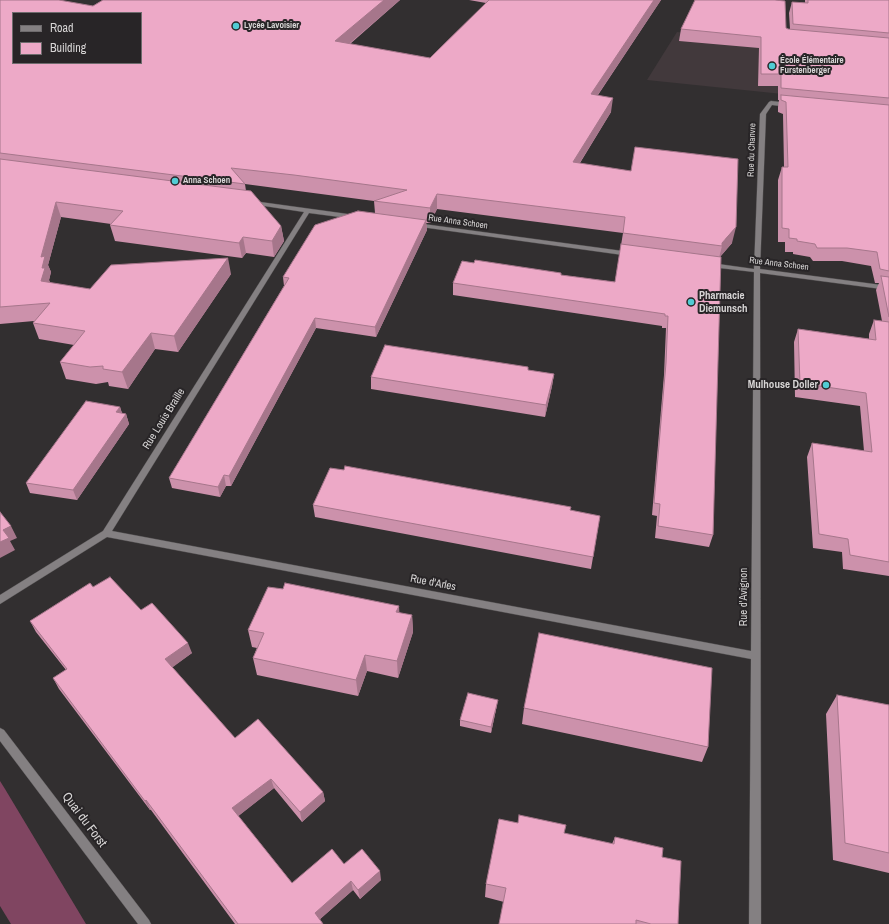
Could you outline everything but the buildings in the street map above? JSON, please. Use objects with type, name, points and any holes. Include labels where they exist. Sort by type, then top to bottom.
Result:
[{"type":"street","name":"Rue du Chanvre","points":[[758,271],[757,262],[763,114],[772,103],[795,105]]},
{"type":"street","points":[[244,202],[361,218]]},
{"type":"street","name":"Rue Louis Braille","points":[[0,600],[106,533],[308,210]]},
{"type":"street","name":"Rue Anna Schoen","points":[[406,224],[640,255]]},
{"type":"street","name":"Rue Anna Schoen","points":[[703,264],[889,288]]},
{"type":"street","name":"Rue d'Avignon","points":[[755,924],[758,271]]},
{"type":"street","name":"Rue d'Arles","points":[[106,533],[756,656]]},
{"type":"street","name":"Quai du Forst","points":[[0,733],[145,924]]},
{"type":"shaded area","name":"École Élémentaire Furstenberger","points":[[677,32],[889,52],[889,105],[647,80]]},
{"type":"shaded area","points":[[0,781],[86,924],[11,924],[0,906]]},
{"type":"place","name":"Lycée Lavoisier","points":[[236,26]]},
{"type":"place","name":"École Élémentaire Furstenberger","points":[[772,66]]},
{"type":"place","name":"Anna Schoen","points":[[175,181]]},
{"type":"place","name":"Pharmacie Diemunsch","points":[[691,302]]},
{"type":"place","name":"Mulhouse Doller","points":[[826,385]]}]
